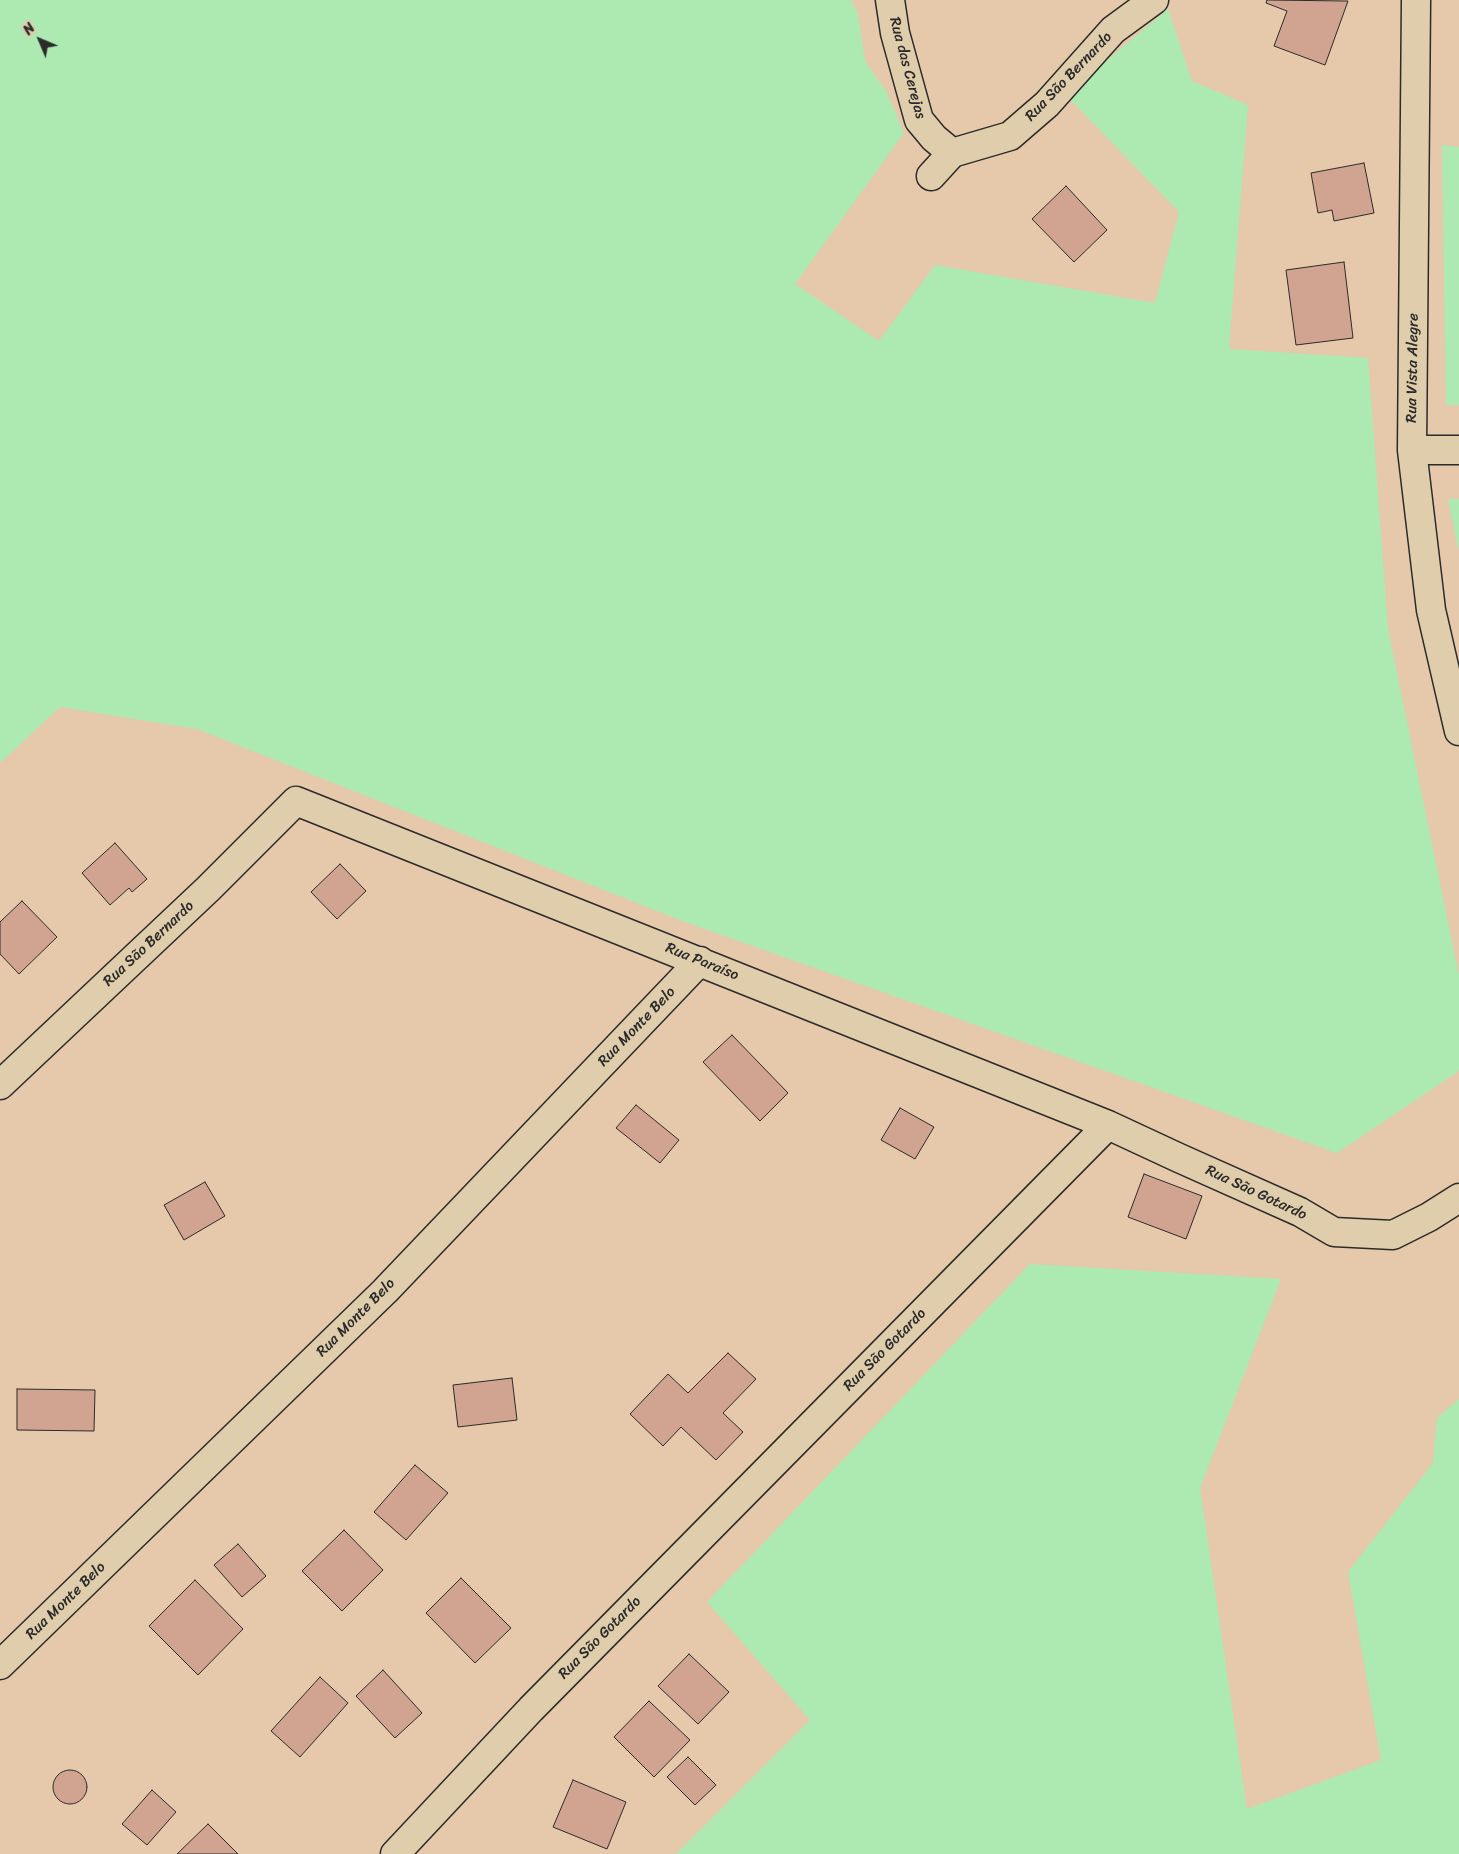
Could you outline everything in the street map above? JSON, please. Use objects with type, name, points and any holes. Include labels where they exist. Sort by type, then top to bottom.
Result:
[{"type":"street","name":"Rua das Cerejas","points":[[890,0],[897,42],[919,120],[934,138],[952,153]]},
{"type":"street","name":"Rua São Bernardo","points":[[952,153],[1010,136],[1047,104],[1113,30],[1154,0]]},
{"type":"street","name":"Rua Vista Alegre","points":[[1416,0],[1412,450],[1431,610],[1459,732]]},
{"type":"street","points":[[931,176],[952,153]]},
{"type":"street","points":[[1412,450],[1459,450]]},
{"type":"street","name":"Rua São Bernardo","points":[[0,1085],[208,889],[296,801]]},
{"type":"street","name":"Rua Paraíso","points":[[296,801],[1108,1124]]},
{"type":"street","name":"Rua Monte Belo","points":[[0,1665],[385,1291],[700,961]]},
{"type":"street","name":"Rua São Gotardo","points":[[395,1854],[531,1709],[1108,1124],[1300,1212],[1334,1232],[1393,1235],[1459,1198]]},
{"type":"green space","points":[[0,0],[851,0],[858,14],[865,61],[886,91],[904,133],[795,284],[879,341],[935,265],[1155,303],[1179,212],[1066,95],[1168,9],[1192,81],[1248,105],[1229,349],[1368,358],[1388,629],[1459,976],[1459,1071],[1337,1153],[685,922],[197,729],[60,707],[0,763]]},
{"type":"green space","points":[[1442,145],[1459,147],[1459,405],[1446,405]]},
{"type":"green space","points":[[1448,499],[1459,499],[1459,552]]},
{"type":"green space","points":[[1030,1264],[1281,1279],[1200,1488],[1247,1809],[1381,1760],[1348,1572],[1433,1463],[1437,1418],[1459,1399],[1459,1854],[676,1854],[810,1720],[707,1602]]},
{"type":"building","points":[[1267,0],[1348,1],[1325,65],[1274,46],[1287,11],[1266,3]]},
{"type":"building","points":[[1364,163],[1374,213],[1334,221],[1332,210],[1318,213],[1311,173]]},
{"type":"building","points":[[1066,186],[1107,230],[1074,262],[1032,219]]},
{"type":"building","points":[[1344,262],[1353,338],[1296,345],[1286,270]]},
{"type":"building","points":[[115,843],[147,879],[132,892],[129,888],[110,905],[82,873]]},
{"type":"building","points":[[340,864],[366,891],[337,919],[311,892]]},
{"type":"building","points":[[22,901],[57,937],[19,974],[0,954],[0,922]]},
{"type":"building","points":[[732,1035],[788,1093],[760,1121],[703,1062]]},
{"type":"building","points":[[636,1105],[679,1140],[660,1163],[616,1128]]},
{"type":"building","points":[[900,1108],[934,1127],[915,1159],[881,1140]]},
{"type":"building","points":[[1144,1174],[1202,1196],[1186,1239],[1128,1217]]},
{"type":"building","points":[[205,1182],[225,1216],[184,1240],[164,1205]]},
{"type":"building","points":[[728,1353],[756,1379],[723,1413],[743,1432],[716,1460],[681,1427],[663,1446],[630,1414],[668,1374],[688,1393]]},
{"type":"building","points":[[512,1378],[517,1420],[458,1427],[453,1385]]},
{"type":"building","points":[[17,1389],[95,1390],[94,1431],[17,1430]]},
{"type":"building","points":[[415,1465],[448,1493],[406,1540],[374,1512]]},
{"type":"building","points":[[344,1530],[383,1570],[342,1611],[302,1571]]},
{"type":"building","points":[[238,1544],[266,1576],[242,1597],[214,1565]]},
{"type":"building","points":[[461,1578],[511,1628],[475,1663],[426,1613]]},
{"type":"building","points":[[195,1580],[243,1629],[198,1675],[149,1626]]},
{"type":"building","points":[[689,1654],[729,1692],[698,1724],[658,1686]]},
{"type":"building","points":[[383,1670],[422,1713],[395,1738],[356,1696]]},
{"type":"building","points":[[320,1677],[348,1703],[300,1757],[271,1731]]},
{"type":"building","points":[[649,1701],[690,1740],[654,1777],[614,1737]]},
{"type":"building","points":[[688,1757],[716,1785],[695,1805],[667,1777]]},
{"type":"building","points":[[70,1770],[77,1771],[82,1775],[86,1780],[86,1794],[82,1799],[77,1803],[70,1804],[63,1803],[58,1799],[54,1794],[53,1787],[54,1780],[58,1775],[63,1771]]},
{"type":"building","points":[[573,1780],[626,1802],[607,1849],[553,1827]]},
{"type":"building","points":[[152,1790],[176,1812],[147,1845],[122,1824]]},
{"type":"building","points":[[208,1824],[238,1854],[177,1854]]}]
